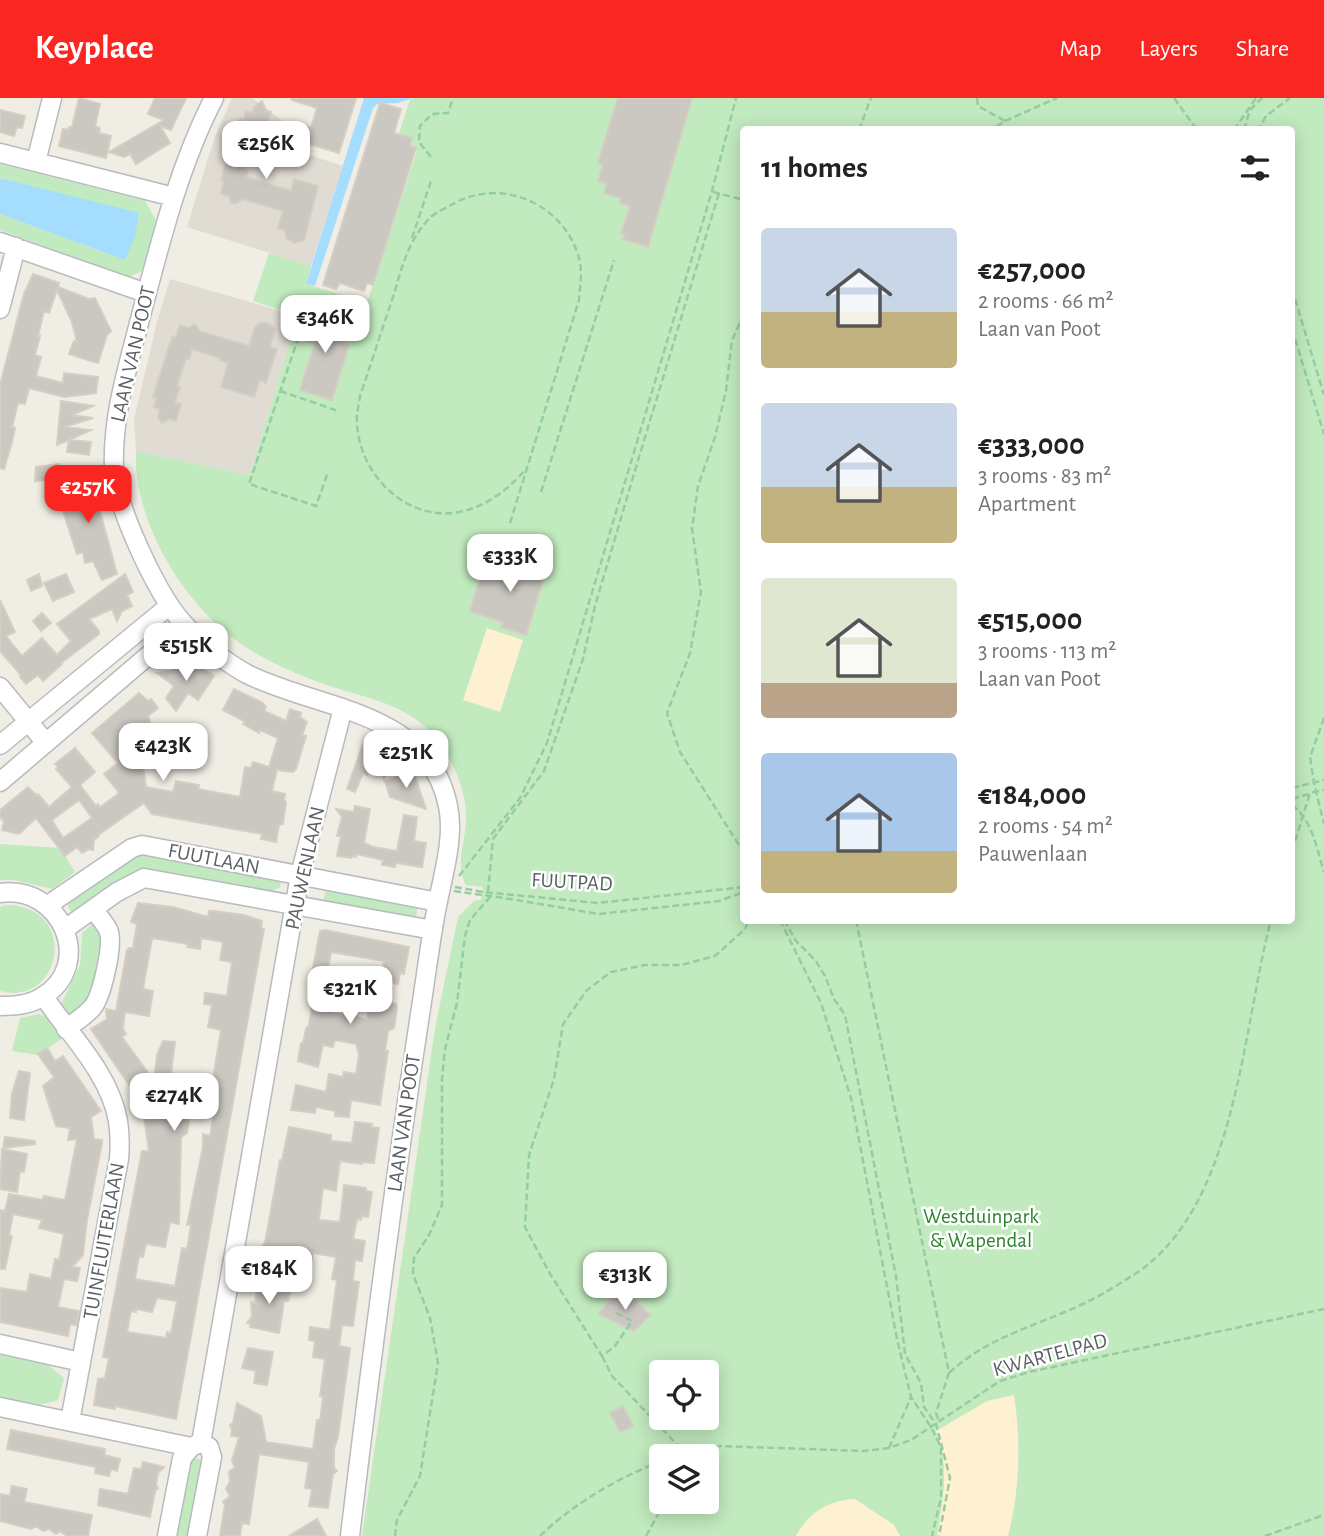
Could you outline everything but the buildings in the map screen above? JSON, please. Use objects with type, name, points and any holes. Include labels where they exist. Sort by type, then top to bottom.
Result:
[{"type":"street","points":[[36,163],[52,98]]},
{"type":"street","name":"LAAN VAN POOT","points":[[214,98],[174,197],[124,377],[114,469],[125,517],[169,606],[184,625],[245,673],[377,720],[405,737],[425,755],[440,778],[449,808],[450,832],[398,1158],[349,1536]]},
{"type":"street","points":[[0,153],[174,197]]},
{"type":"street","points":[[0,309],[8,245],[146,293]]},
{"type":"street","points":[[0,745],[169,606]]},
{"type":"street","points":[[0,782],[184,625]]},
{"type":"street","points":[[0,687],[46,743]]},
{"type":"street","name":"PAUWENLAAN","points":[[167,1536],[182,1458],[196,1445],[299,875],[343,708]]},
{"type":"street","name":"FUUTLAAN","points":[[48,905],[132,848],[142,845],[299,875],[440,892]]},
{"type":"street","name":"FUUTLAAN","points":[[65,929],[144,878],[433,930]]},
{"type":"street","points":[[0,893],[18,891],[34,896],[48,905],[65,929],[68,944],[68,960],[55,985],[44,996],[30,1003],[0,1006]]},
{"type":"street","points":[[66,1028],[91,1009],[103,984],[109,932],[93,909]]},
{"type":"street","name":"TUINFLUITERLAAN","points":[[44,996],[106,1085],[118,1120],[120,1138],[119,1159],[70,1421]]},
{"type":"street","points":[[0,1345],[81,1362]]},
{"type":"street","points":[[0,1407],[196,1445]]},
{"type":"street","name":"PAUWENLAAN","points":[[196,1445],[209,1447],[212,1458],[197,1536]]},
{"type":"path","points":[[430,157],[419,142],[420,126],[432,114],[448,113],[453,98]]},
{"type":"path","points":[[440,892],[456,880],[520,799],[547,743],[712,191],[736,98]]},
{"type":"path","points":[[860,126],[871,98]]},
{"type":"path","points":[[977,98],[978,106],[1005,121]]},
{"type":"path","points":[[997,126],[1057,98]]},
{"type":"path","points":[[1174,98],[1195,126]]},
{"type":"path","points":[[1237,126],[1256,98]]},
{"type":"path","points":[[1245,126],[1250,110],[1262,98]]},
{"type":"path","points":[[1261,126],[1266,116],[1290,98]]},
{"type":"path","points":[[430,181],[360,396],[357,421],[359,442],[367,464],[384,488],[407,503],[430,511],[458,512],[482,504],[511,487],[526,469]]},
{"type":"path","points":[[712,191],[740,199]]},
{"type":"path","points":[[411,241],[430,217],[462,199],[481,193],[503,192],[535,202],[556,219],[572,241],[580,262],[579,299],[510,523]]},
{"type":"path","points":[[396,1536],[397,1520],[420,1476],[438,1363],[430,1318],[413,1274],[414,1258],[429,1235],[442,1205],[442,1079],[445,1049],[457,1003],[465,936],[470,920],[489,895],[493,839],[544,771],[583,659],[595,607],[719,193]]},
{"type":"path","points":[[541,492],[614,260]]},
{"type":"path","points":[[312,296],[249,484],[316,506],[328,472]]},
{"type":"path","points":[[1295,299],[1324,395]]},
{"type":"path","points":[[740,323],[732,340],[726,391],[715,437],[698,486],[692,528],[701,592],[690,653],[667,713],[680,752],[740,847]]},
{"type":"path","points":[[1295,339],[1324,435]]},
{"type":"path","points":[[281,391],[338,411]]},
{"type":"path","points":[[1324,718],[1310,757],[1324,824]]},
{"type":"path","points":[[1295,787],[1324,780]]},
{"type":"path","points":[[1295,798],[1324,790]]},
{"type":"path","points":[[1295,841],[1310,793]]},
{"type":"path","points":[[1295,807],[1308,822],[1324,872]]},
{"type":"path","name":"FUUTPAD","points":[[440,892],[597,903],[740,890]]},
{"type":"path","points":[[489,895],[599,915],[719,901],[740,892]]},
{"type":"path","points":[[675,1444],[612,1376],[603,1356],[549,1272],[525,1227],[529,1155],[554,1079],[563,1024],[587,989],[611,972],[645,965],[681,965],[715,956],[746,929],[748,924]]},
{"type":"path","points":[[784,924],[821,1003],[851,1098],[897,1339],[911,1397],[931,1427],[940,1447],[941,1497],[932,1536]]},
{"type":"path","points":[[785,924],[796,941],[816,961],[829,990],[845,1015],[896,1276],[905,1353],[921,1384],[924,1407],[937,1423]]},
{"type":"path","points":[[857,924],[949,1373]]},
{"type":"path","points":[[939,1536],[950,1478],[936,1413],[949,1373],[967,1356],[985,1345],[1086,1303],[1136,1273],[1173,1239],[1201,1194],[1221,1145],[1270,924]]},
{"type":"path","name":"KWARTELPAD","points":[[719,1446],[863,1451],[889,1448],[911,1440],[1000,1381],[1029,1372],[1324,1309]]},
{"type":"path","points":[[603,1356],[615,1346],[632,1321],[616,1312]]},
{"type":"path","points":[[889,1448],[911,1397]]},
{"type":"path","points":[[540,1536],[587,1500],[635,1471],[649,1466]]},
{"type":"path","points":[[646,1536],[659,1514]]},
{"type":"path","points":[[1265,1536],[1324,1515]]},
{"type":"shaded area","points":[[232,98],[252,98],[291,127],[285,147],[343,166],[311,266],[187,227],[214,139]]},
{"type":"shaded area","points":[[170,279],[298,316],[250,475],[136,451],[134,419]]},
{"type":"green space","name":"Westduinpark & Wapendal","points":[[413,98],[1324,98],[1324,1536],[362,1536],[435,1028],[458,917],[475,900],[481,900],[483,887],[466,885],[463,878],[461,862],[466,822],[464,798],[447,754],[433,735],[421,723],[393,706],[328,686],[267,659],[235,640],[207,615],[175,573],[150,526],[137,476],[136,451],[250,475],[298,316],[253,301],[269,253],[311,266],[306,284],[367,303],[417,151],[410,148],[412,140],[398,136]]},
{"type":"green space","points":[[0,164],[145,201],[156,220],[142,271],[129,277],[0,230],[0,214],[125,260],[139,214],[0,178]]},
{"type":"green space","points":[[0,844],[60,848],[75,872],[52,889],[14,880],[0,880]]},
{"type":"green space","points":[[142,852],[277,876],[281,881],[280,887],[270,892],[143,869],[72,914],[66,902],[133,855]]},
{"type":"green space","points":[[327,885],[418,902],[416,918],[323,902]]},
{"type":"green space","points":[[5,905],[29,909],[45,921],[53,937],[54,954],[49,971],[38,985],[21,992],[0,991],[0,907]]},
{"type":"green space","points":[[95,922],[105,937],[97,995],[70,1016],[61,1004],[80,965],[82,933]]},
{"type":"green space","points":[[39,1014],[49,1018],[63,1038],[38,1055],[12,1051],[20,1018]]},
{"type":"green space","points":[[0,1355],[48,1365],[64,1378],[58,1400],[40,1405],[0,1397]]},
{"type":"green space","points":[[193,1457],[202,1460],[204,1466],[191,1536],[172,1536],[186,1464]]},
{"type":"sand","points":[[487,628],[523,640],[500,712],[463,700]]},
{"type":"sand","points":[[1014,1395],[1018,1466],[1008,1536],[937,1536],[944,1470],[936,1431],[987,1401]]},
{"type":"sand","points":[[855,1499],[894,1525],[900,1536],[796,1536],[820,1509],[836,1502]]},
{"type":"water","points":[[364,98],[413,98],[398,103],[377,104],[373,108],[315,286],[306,284]]},
{"type":"water","points":[[0,178],[139,213],[135,237],[125,260],[0,214]]}]
